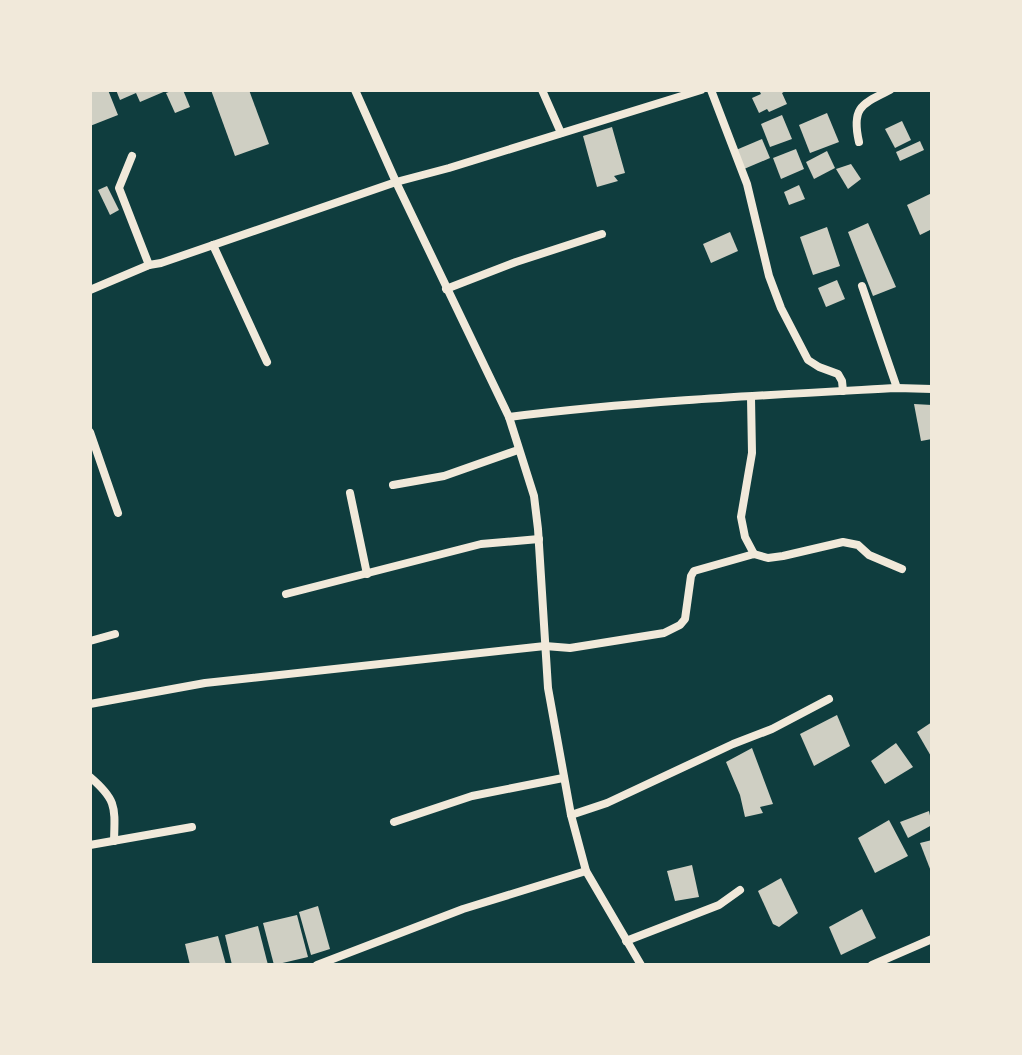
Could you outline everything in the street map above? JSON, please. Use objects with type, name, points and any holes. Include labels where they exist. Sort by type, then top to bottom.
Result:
[{"type":"street","points":[[355,90],[446,289],[509,417],[534,496],[548,688],[571,815],[586,871],[641,965]]},
{"type":"street","points":[[542,90],[561,133]]},
{"type":"street","points":[[90,290],[149,265],[396,182],[701,90]]},
{"type":"street","points":[[711,90],[747,184],[769,276],[781,308],[808,360],[838,374],[843,391]]},
{"type":"street","points":[[859,142],[855,127],[860,106],[890,90]]},
{"type":"street","points":[[132,156],[119,188],[149,265]]},
{"type":"street","points":[[446,289],[602,234]]},
{"type":"street","points":[[213,245],[267,362]]},
{"type":"street","points":[[862,286],[897,388]]},
{"type":"street","points":[[509,417],[677,401],[897,388],[932,389]]},
{"type":"street","points":[[751,398],[752,453],[741,517],[745,537],[754,554]]},
{"type":"street","points":[[90,432],[118,513]]},
{"type":"street","points":[[393,485],[444,476],[518,450]]},
{"type":"street","points":[[350,493],[367,574]]},
{"type":"street","points":[[286,594],[481,544],[539,539]]},
{"type":"street","points":[[90,704],[205,683],[545,646],[570,648],[664,633],[685,619],[694,571],[754,554],[768,558],[783,556],[843,542],[858,545],[869,555],[902,569]]},
{"type":"street","points":[[90,641],[115,634]]},
{"type":"street","points":[[571,815],[607,803],[772,729],[829,699]]},
{"type":"street","points":[[90,777],[107,791],[115,811],[114,841]]},
{"type":"street","points":[[394,822],[472,796],[563,778]]},
{"type":"street","points":[[90,845],[192,827]]},
{"type":"street","points":[[317,965],[463,909],[586,871]]},
{"type":"street","points":[[626,941],[719,905],[740,890]]},
{"type":"street","points":[[872,965],[932,939]]},
{"type":"building","points":[[90,90],[108,90],[118,115],[90,126]]},
{"type":"building","points":[[116,90],[168,90],[140,102],[136,93],[120,100]]},
{"type":"building","points":[[183,90],[190,107],[175,113],[166,93]]},
{"type":"building","points":[[211,90],[249,90],[269,144],[235,156]]},
{"type":"building","points":[[759,90],[787,90],[782,93],[787,104],[759,113],[752,98],[761,94]]},
{"type":"building","points":[[827,113],[839,142],[810,153],[799,125]]},
{"type":"building","points":[[782,115],[792,139],[770,147],[761,124]]},
{"type":"building","points":[[902,121],[911,140],[895,148],[885,129]]},
{"type":"building","points":[[612,127],[625,173],[614,176],[618,181],[597,187],[583,136]]},
{"type":"building","points":[[762,139],[770,158],[744,169],[736,150]]},
{"type":"building","points":[[920,141],[924,150],[900,161],[896,152]]},
{"type":"building","points":[[796,149],[804,169],[781,179],[773,158]]},
{"type":"building","points":[[827,151],[835,168],[814,179],[806,162]]},
{"type":"building","points":[[851,164],[861,179],[848,189],[836,169]]},
{"type":"building","points":[[799,185],[805,199],[789,205],[784,192]]},
{"type":"building","points":[[107,186],[119,210],[110,215],[98,190]]},
{"type":"building","points":[[932,193],[932,229],[920,235],[907,205]]},
{"type":"building","points":[[868,223],[896,287],[873,296],[848,232]]},
{"type":"building","points":[[827,227],[840,266],[813,275],[800,237]]},
{"type":"building","points":[[730,232],[738,251],[711,263],[703,244]]},
{"type":"building","points":[[837,280],[845,299],[826,307],[818,288]]},
{"type":"building","points":[[914,404],[932,405],[932,439],[921,441]]},
{"type":"building","points":[[837,715],[850,746],[814,766],[800,734]]},
{"type":"building","points":[[932,722],[932,758],[917,732]]},
{"type":"building","points":[[896,743],[913,767],[885,784],[871,761]]},
{"type":"building","points":[[752,748],[773,804],[760,807],[763,813],[745,817],[740,795],[726,762]]},
{"type":"building","points":[[929,811],[932,825],[908,838],[900,822]]},
{"type":"building","points":[[889,820],[908,856],[875,873],[858,838]]},
{"type":"building","points":[[932,840],[932,874],[920,843]]},
{"type":"building","points":[[692,865],[699,897],[675,901],[667,871]]},
{"type":"building","points":[[781,878],[798,913],[779,927],[773,924],[758,891]]},
{"type":"building","points":[[318,906],[330,949],[311,955],[299,912]]},
{"type":"building","points":[[862,909],[876,938],[841,955],[829,927]]},
{"type":"building","points":[[297,915],[308,957],[274,965],[263,923]]},
{"type":"building","points":[[258,926],[268,965],[232,965],[225,935]]},
{"type":"building","points":[[218,936],[226,965],[190,965],[185,944]]}]
